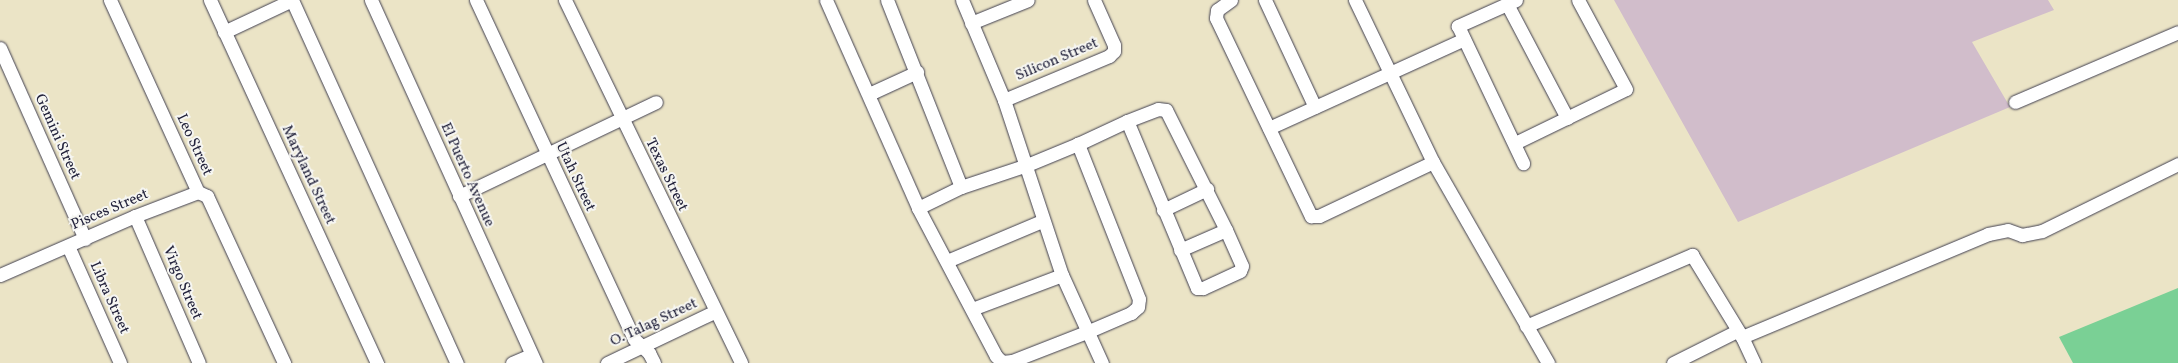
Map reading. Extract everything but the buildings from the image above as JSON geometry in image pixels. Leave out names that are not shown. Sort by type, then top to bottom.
[{"type":"street","name":"Leo Street","points":[[110,0],[198,192],[207,196],[284,363]]},
{"type":"street","name":"Maryland Street","points":[[210,0],[377,363]]},
{"type":"street","points":[[224,32],[292,0],[457,363]]},
{"type":"street","name":"El Puerto Avenue","points":[[371,0],[534,359]]},
{"type":"street","name":"Utah Street","points":[[476,0],[634,339],[648,353],[654,363]]},
{"type":"street","name":"Texas Street","points":[[565,0],[714,312],[741,363]]},
{"type":"street","points":[[826,0],[869,94],[918,208],[996,356],[1002,362],[1012,361],[1089,331],[1131,313],[1138,307],[1139,299],[1078,144]]},
{"type":"street","points":[[887,0],[917,72],[961,187]]},
{"type":"street","points":[[962,0],[1004,100],[1027,165],[1042,221],[1062,275],[1089,331],[1102,363]]},
{"type":"street","points":[[971,23],[1028,0]]},
{"type":"street","name":"Silicon Street","points":[[1004,100],[1109,56],[1114,51],[1114,45],[1094,0]]},
{"type":"street","points":[[1231,0],[1216,10],[1216,18],[1311,216],[1319,216],[1433,162]]},
{"type":"street","points":[[1265,0],[1314,107]]},
{"type":"street","points":[[1355,0],[1433,162],[1548,363]]},
{"type":"street","points":[[1515,143],[1626,89],[1578,0]]},
{"type":"street","points":[[1523,163],[1515,143],[1458,26],[1512,2],[1567,118]]},
{"type":"street","points":[[2016,102],[2178,32]]},
{"type":"street","points":[[1269,128],[1464,39]]},
{"type":"street","name":"Gemini Street","points":[[0,48],[85,238]]},
{"type":"street","points":[[869,94],[917,72]]},
{"type":"street","points":[[459,196],[656,102]]},
{"type":"street","points":[[918,208],[961,187],[1027,165],[1078,144],[1127,121],[1158,109],[1166,110],[1226,230],[1242,266],[1240,271],[1204,288],[1197,288],[1163,210],[1127,121]]},
{"type":"street","points":[[1673,363],[1740,334],[1988,234],[2008,230],[2022,235],[2042,231],[2178,164]]},
{"type":"street","points":[[1163,210],[1207,190]]},
{"type":"street","name":"Pisces Street","points":[[0,275],[135,216],[198,192]]},
{"type":"street","name":"Virgo Street","points":[[135,216],[199,363]]},
{"type":"street","points":[[947,261],[1042,221]]},
{"type":"street","points":[[1180,250],[1226,230]]},
{"type":"street","name":"Libra Street","points":[[68,246],[120,363]]},
{"type":"street","points":[[1526,326],[1692,255],[1740,334],[1754,363]]},
{"type":"street","points":[[972,309],[1062,275]]},
{"type":"street","name":"O. Talag Street","points":[[607,363],[714,312]]},
{"type":"street","points":[[512,363],[534,359]]},
{"type":"shaded area","points":[[1614,0],[2048,0],[2054,10],[1972,42],[2010,107],[1738,222]]},
{"type":"green space","points":[[2178,288],[2178,363],[2073,363],[2059,337]]}]
